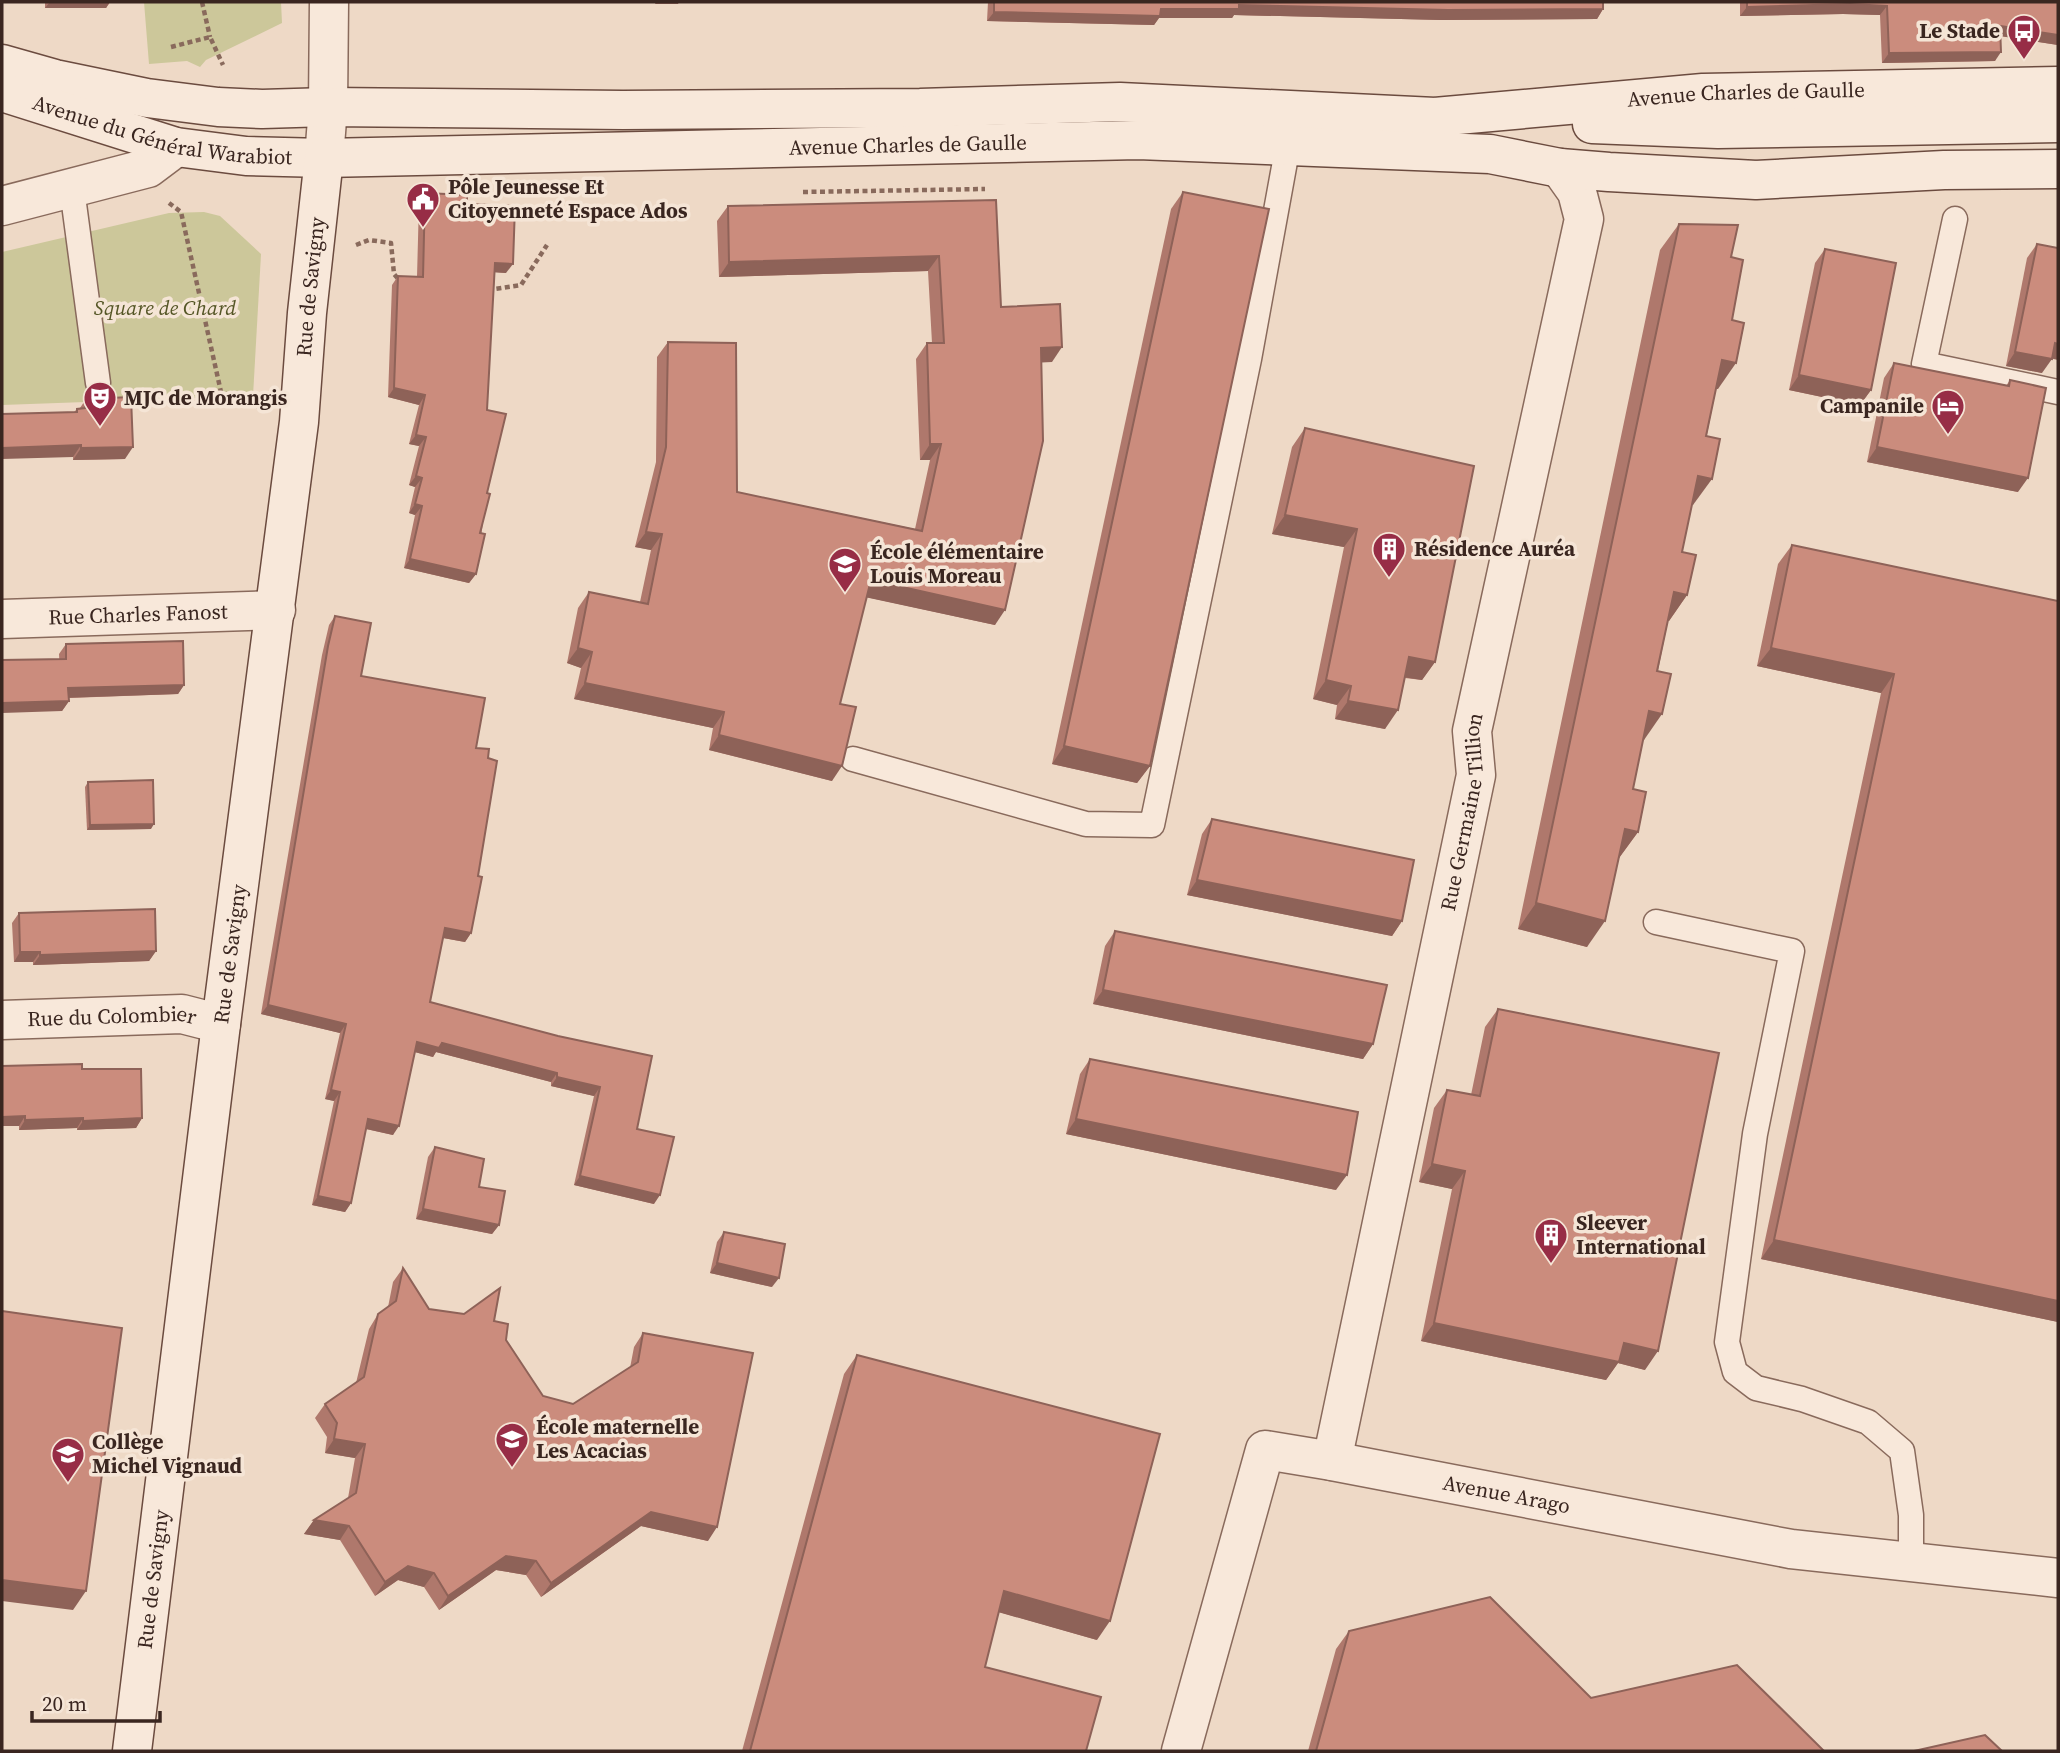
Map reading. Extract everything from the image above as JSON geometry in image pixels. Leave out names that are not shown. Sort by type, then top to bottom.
[{"type":"main road","points":[[328,107],[331,18],[329,2]]},
{"type":"main road","name":"Avenue du Général Warabiot","points":[[2,64],[55,79],[171,101],[218,107],[328,107]]},
{"type":"main road","name":"Avenue Charles de Gaulle","points":[[1435,117],[1703,93],[2058,86]]},
{"type":"main road","name":"Avenue du Général Warabiot","points":[[2,92],[162,158],[324,158]]},
{"type":"main road","name":"Avenue Charles de Gaulle","points":[[328,107],[623,110],[920,108],[1120,102],[1718,129],[2058,123]]},
{"type":"main road","name":"Rue de Savigny","points":[[132,1751],[299,422],[328,107]]},
{"type":"main road","name":"Avenue Charles de Gaulle","points":[[324,158],[1138,140],[1490,154],[2058,143]]},
{"type":"main road","name":"Avenue Charles de Gaulle","points":[[1490,154],[1608,173],[1756,180],[1944,170],[2058,169]]},
{"type":"main road","points":[[2,206],[72,190],[162,158]]},
{"type":"main road","name":"Rue Germaine Tillion","points":[[1332,1461],[1476,775],[1472,731],[1584,219],[1577,192],[1560,167]]},
{"type":"main road","name":"Rue Charles Fanost","points":[[2,619],[276,610]]},
{"type":"main road","name":"Rue du Colombier","points":[[2,1020],[182,1014],[222,1024]]},
{"type":"main road","name":"Avenue Arago","points":[[1181,1751],[1265,1450],[1791,1549],[2058,1578]]},
{"type":"lane","points":[[853,759],[1086,824],[1152,825],[1249,359],[1288,145]]},
{"type":"lane","points":[[72,190],[98,383]]},
{"type":"lane","points":[[1955,219],[1924,363],[2058,392]]},
{"type":"lane","points":[[1656,922],[1792,951],[1755,1134],[1727,1342],[1735,1372],[1756,1388],[1802,1399],[1868,1422],[1902,1451],[1911,1515],[1910,1562]]},
{"type":"path","points":[[202,2],[210,37],[225,69]]},
{"type":"path","points":[[171,47],[210,37]]},
{"type":"path","points":[[162,158],[156,194],[181,212],[222,392],[299,422]]},
{"type":"path","points":[[803,192],[985,189]]},
{"type":"path","points":[[357,245],[369,240],[391,243],[394,274],[401,282]]},
{"type":"path","points":[[480,291],[521,285],[547,245]]},
{"type":"path","points":[[257,420],[260,394]]},
{"type":"green space","points":[[144,2],[281,2],[282,23],[206,60],[200,67],[187,61],[149,64]]},
{"type":"green space","name":"Square de Chard","points":[[204,212],[220,216],[261,254],[253,396],[2,405],[2,252],[169,213]]},
{"type":"building","points":[[994,2],[1603,2],[1603,9],[1448,10],[1239,5],[1239,9],[1161,9],[1160,16],[994,12]]},
{"type":"building","points":[[1747,2],[2058,2],[2058,35],[2000,26],[2001,52],[1889,53],[1887,6],[1850,4],[1747,7]]},
{"type":"building","points":[[1183,192],[1269,209],[1150,766],[1064,746]]},
{"type":"building","points":[[425,193],[467,195],[467,204],[515,206],[513,264],[495,263],[487,410],[506,414],[487,493],[490,494],[480,533],[485,534],[476,574],[410,559],[422,506],[415,504],[422,478],[416,476],[426,437],[416,435],[425,395],[394,388],[398,276],[423,277]]},
{"type":"building","points":[[996,200],[1001,307],[1060,304],[1062,347],[1041,348],[1043,441],[1005,610],[871,580],[840,704],[856,707],[842,766],[719,735],[724,712],[585,683],[592,652],[578,648],[589,592],[648,604],[662,534],[646,532],[666,447],[668,342],[736,343],[737,492],[922,531],[941,444],[930,444],[927,343],[944,343],[939,256],[729,262],[728,206]]},
{"type":"building","points":[[1679,224],[1738,225],[1731,257],[1743,260],[1732,320],[1744,323],[1736,363],[1722,360],[1706,436],[1720,439],[1712,479],[1698,476],[1682,552],[1696,555],[1687,595],[1674,592],[1657,671],[1671,674],[1662,714],[1649,711],[1633,789],[1646,792],[1638,832],[1625,829],[1605,921],[1536,903]]},
{"type":"building","points":[[2037,244],[2058,248],[2058,344],[2055,343],[2052,359],[2015,352]]},
{"type":"building","points":[[1825,249],[1896,263],[1871,390],[1799,375]]},
{"type":"building","points":[[1894,363],[2009,386],[2010,380],[2046,388],[2028,478],[1877,447]]},
{"type":"building","points":[[131,397],[133,447],[81,448],[81,445],[2,448],[2,414],[77,412],[77,409],[85,408],[86,399]]},
{"type":"building","name":"Résidence Auréa","points":[[1305,428],[1474,466],[1435,662],[1409,657],[1398,710],[1348,701],[1351,686],[1326,680],[1357,529],[1285,515]]},
{"type":"building","points":[[1792,545],[2058,601],[2058,1301],[1774,1240],[1894,674],[1771,648]]},
{"type":"building","points":[[335,616],[371,623],[361,676],[485,698],[476,748],[489,749],[488,758],[497,761],[478,876],[482,877],[471,933],[445,928],[430,1002],[558,1036],[652,1056],[637,1129],[674,1137],[660,1195],[580,1176],[600,1087],[442,1043],[439,1048],[417,1042],[399,1126],[368,1119],[351,1203],[318,1196],[340,1092],[331,1090],[346,1024],[268,1005]]},
{"type":"building","points":[[183,641],[184,685],[68,688],[69,701],[2,703],[2,660],[66,659],[66,644]]},
{"type":"building","points":[[153,780],[154,824],[90,825],[88,782]]},
{"type":"building","points":[[1212,819],[1414,860],[1402,921],[1197,880]]},
{"type":"building","points":[[155,909],[156,951],[40,955],[40,952],[20,952],[19,913]]},
{"type":"building","points":[[1115,931],[1387,985],[1373,1044],[1103,990]]},
{"type":"building","name":"Sleever International","points":[[1498,1009],[1719,1053],[1658,1351],[1624,1343],[1619,1362],[1434,1323],[1465,1171],[1432,1164],[1447,1090],[1480,1096]]},
{"type":"building","points":[[1090,1059],[1358,1112],[1347,1175],[1076,1119]]},
{"type":"building","points":[[82,1064],[82,1069],[141,1069],[142,1118],[83,1121],[83,1118],[25,1120],[25,1116],[2,1117],[2,1066]]},
{"type":"building","points":[[435,1147],[484,1159],[479,1187],[505,1191],[499,1225],[423,1209]]},
{"type":"building","points":[[724,1232],[785,1244],[779,1278],[717,1263]]},
{"type":"building","points":[[403,1268],[429,1309],[464,1314],[500,1288],[494,1321],[508,1324],[506,1340],[543,1396],[573,1404],[638,1362],[643,1333],[753,1353],[717,1527],[651,1512],[551,1583],[536,1561],[506,1556],[448,1596],[434,1573],[408,1566],[385,1582],[349,1526],[314,1520],[356,1493],[365,1444],[334,1439],[337,1423],[325,1404],[364,1377],[378,1314],[396,1301]]},
{"type":"building","points":[[2,1311],[122,1328],[86,1591],[2,1580]]},
{"type":"building","points":[[857,1355],[1160,1434],[1110,1621],[1004,1591],[985,1667],[1101,1697],[1086,1751],[750,1751]]},
{"type":"building","points":[[1490,1597],[1591,1698],[1737,1665],[1824,1751],[1316,1751],[1349,1631]]},
{"type":"building","points":[[1985,1735],[2002,1751],[1914,1751]]},
{"type":"place","name":"Le Stade","points":[[2024,61]]},
{"type":"place","name":"Pôle Jeunesse Et Citoyenneté Espace Ados","points":[[423,229]]},
{"type":"place","name":"MJC de Morangis","points":[[100,428]]},
{"type":"place","name":"Campanile","points":[[1948,436]]},
{"type":"place","name":"Résidence Auréa","points":[[1389,579]]},
{"type":"place","name":"École élémentaire Louis Moreau","points":[[845,594]]},
{"type":"place","name":"Sleever International","points":[[1551,1265]]},
{"type":"place","name":"École maternelle Les Acacias","points":[[512,1469]]},
{"type":"place","name":"Collège Michel Vignaud","points":[[68,1484]]}]
